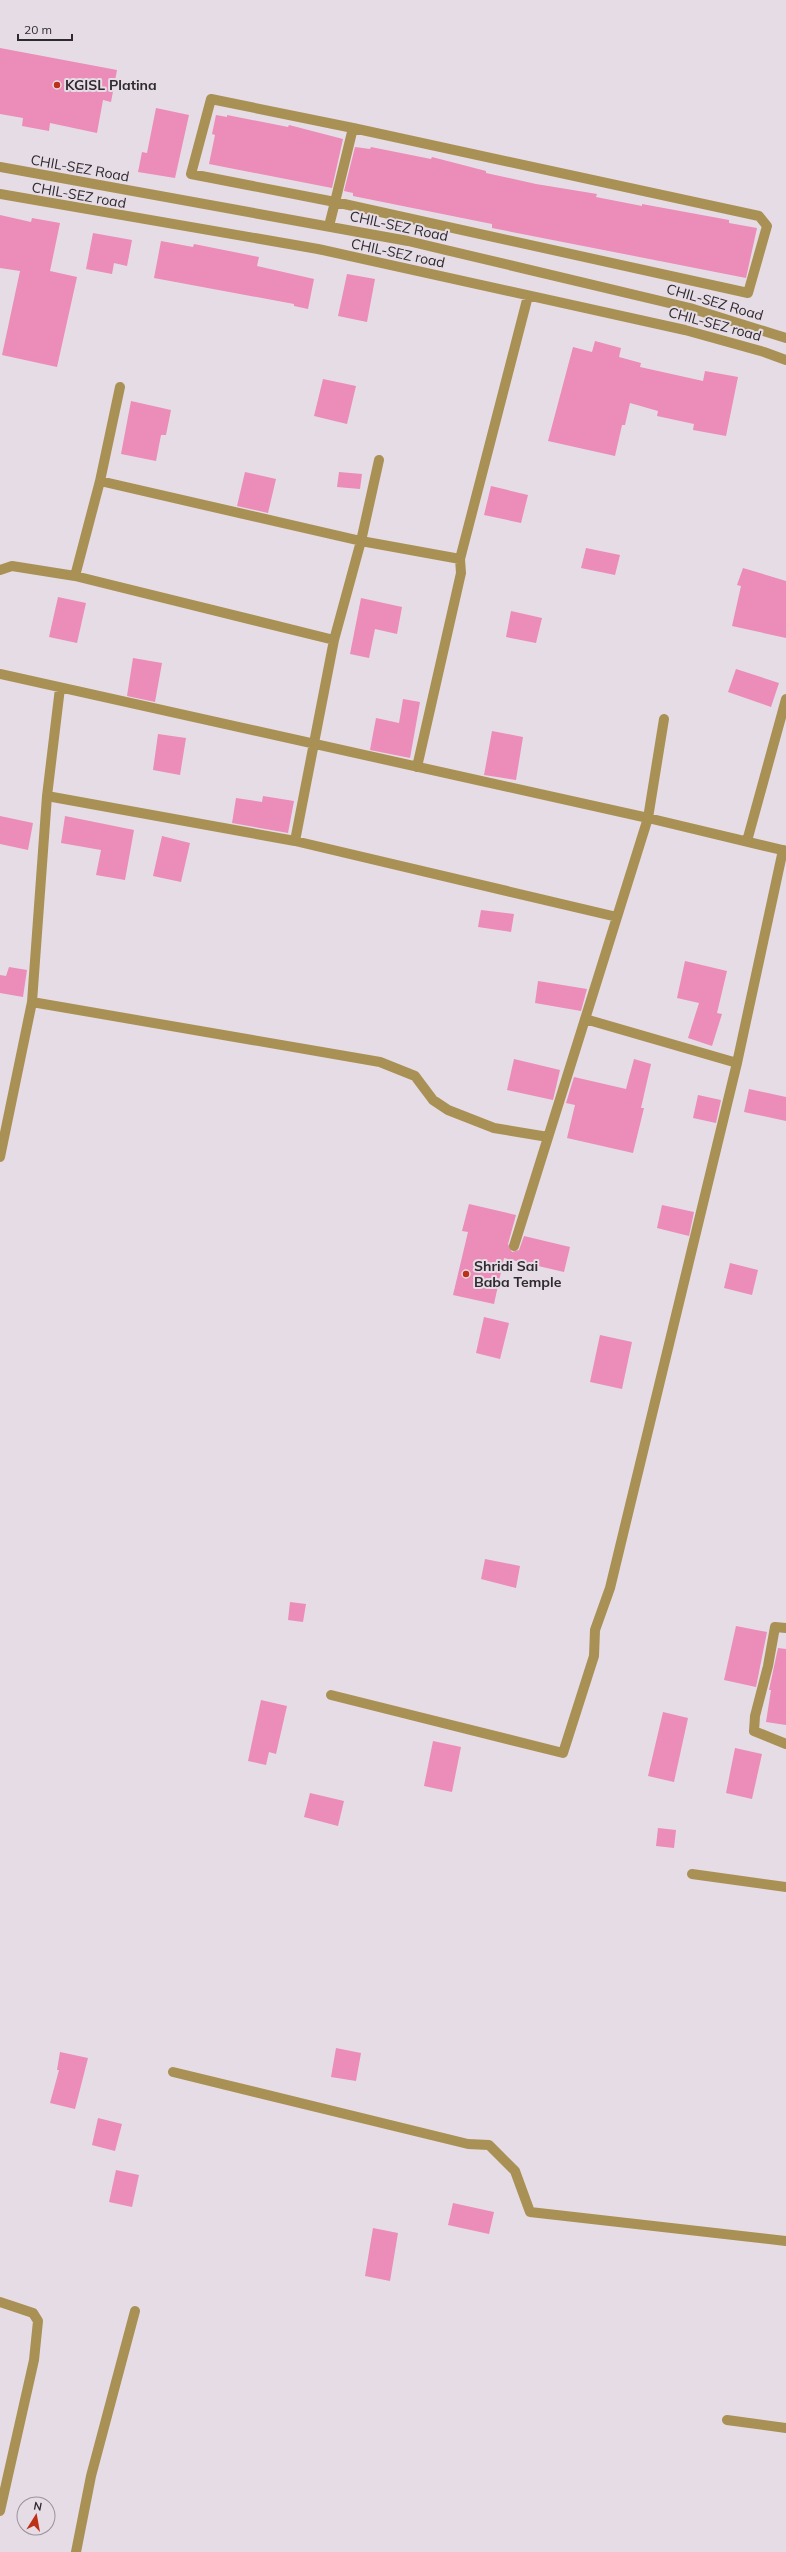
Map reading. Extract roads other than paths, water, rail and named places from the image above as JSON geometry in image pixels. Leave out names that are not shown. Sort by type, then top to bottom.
[{"type":"street","points":[[211,99],[353,128],[759,216],[767,226],[748,293],[335,202],[190,174],[211,99]]},
{"type":"street","points":[[329,226],[353,128]]},
{"type":"street","name":"CHIL-SEZ Road","points":[[0,167],[408,241],[690,308],[786,338]]},
{"type":"street","name":"CHIL-SEZ road","points":[[0,194],[318,249],[685,330],[764,352],[786,360]]},
{"type":"street","points":[[417,766],[461,573],[460,558],[528,296]]},
{"type":"street","points":[[75,576],[100,481],[120,387]]},
{"type":"street","points":[[295,841],[334,640],[361,541],[379,460]]},
{"type":"street","points":[[100,481],[361,541],[460,558]]},
{"type":"street","points":[[0,570],[12,566],[75,576],[334,640]]},
{"type":"street","points":[[0,674],[417,766],[784,850],[737,1063],[610,1588],[595,1630],[594,1656],[563,1753],[331,1695]]},
{"type":"street","points":[[0,1157],[32,1002],[47,796],[60,688]]},
{"type":"street","points":[[747,842],[786,699]]},
{"type":"street","points":[[514,1246],[648,818],[664,719]]},
{"type":"street","points":[[47,796],[295,841],[617,916]]},
{"type":"street","points":[[32,1002],[380,1062],[415,1076],[433,1100],[448,1110],[494,1128],[548,1137]]},
{"type":"street","points":[[585,1019],[737,1063]]},
{"type":"street","points":[[786,1628],[775,1627],[768,1666],[754,1716],[754,1731],[786,1744]]},
{"type":"street","points":[[692,1874],[786,1887]]},
{"type":"street","points":[[173,2072],[468,2144],[489,2145],[515,2171],[530,2212],[786,2241]]},
{"type":"street","points":[[0,2302],[33,2313],[38,2321],[34,2360],[0,2510]]},
{"type":"street","points":[[76,2552],[91,2476],[135,2311]]},
{"type":"street","points":[[726,2420],[786,2428]]},
{"type":"place","name":"KGISL Platina","points":[[57,85]]},
{"type":"place","name":"Shridi Sai Baba Temple","points":[[466,1274]]}]
